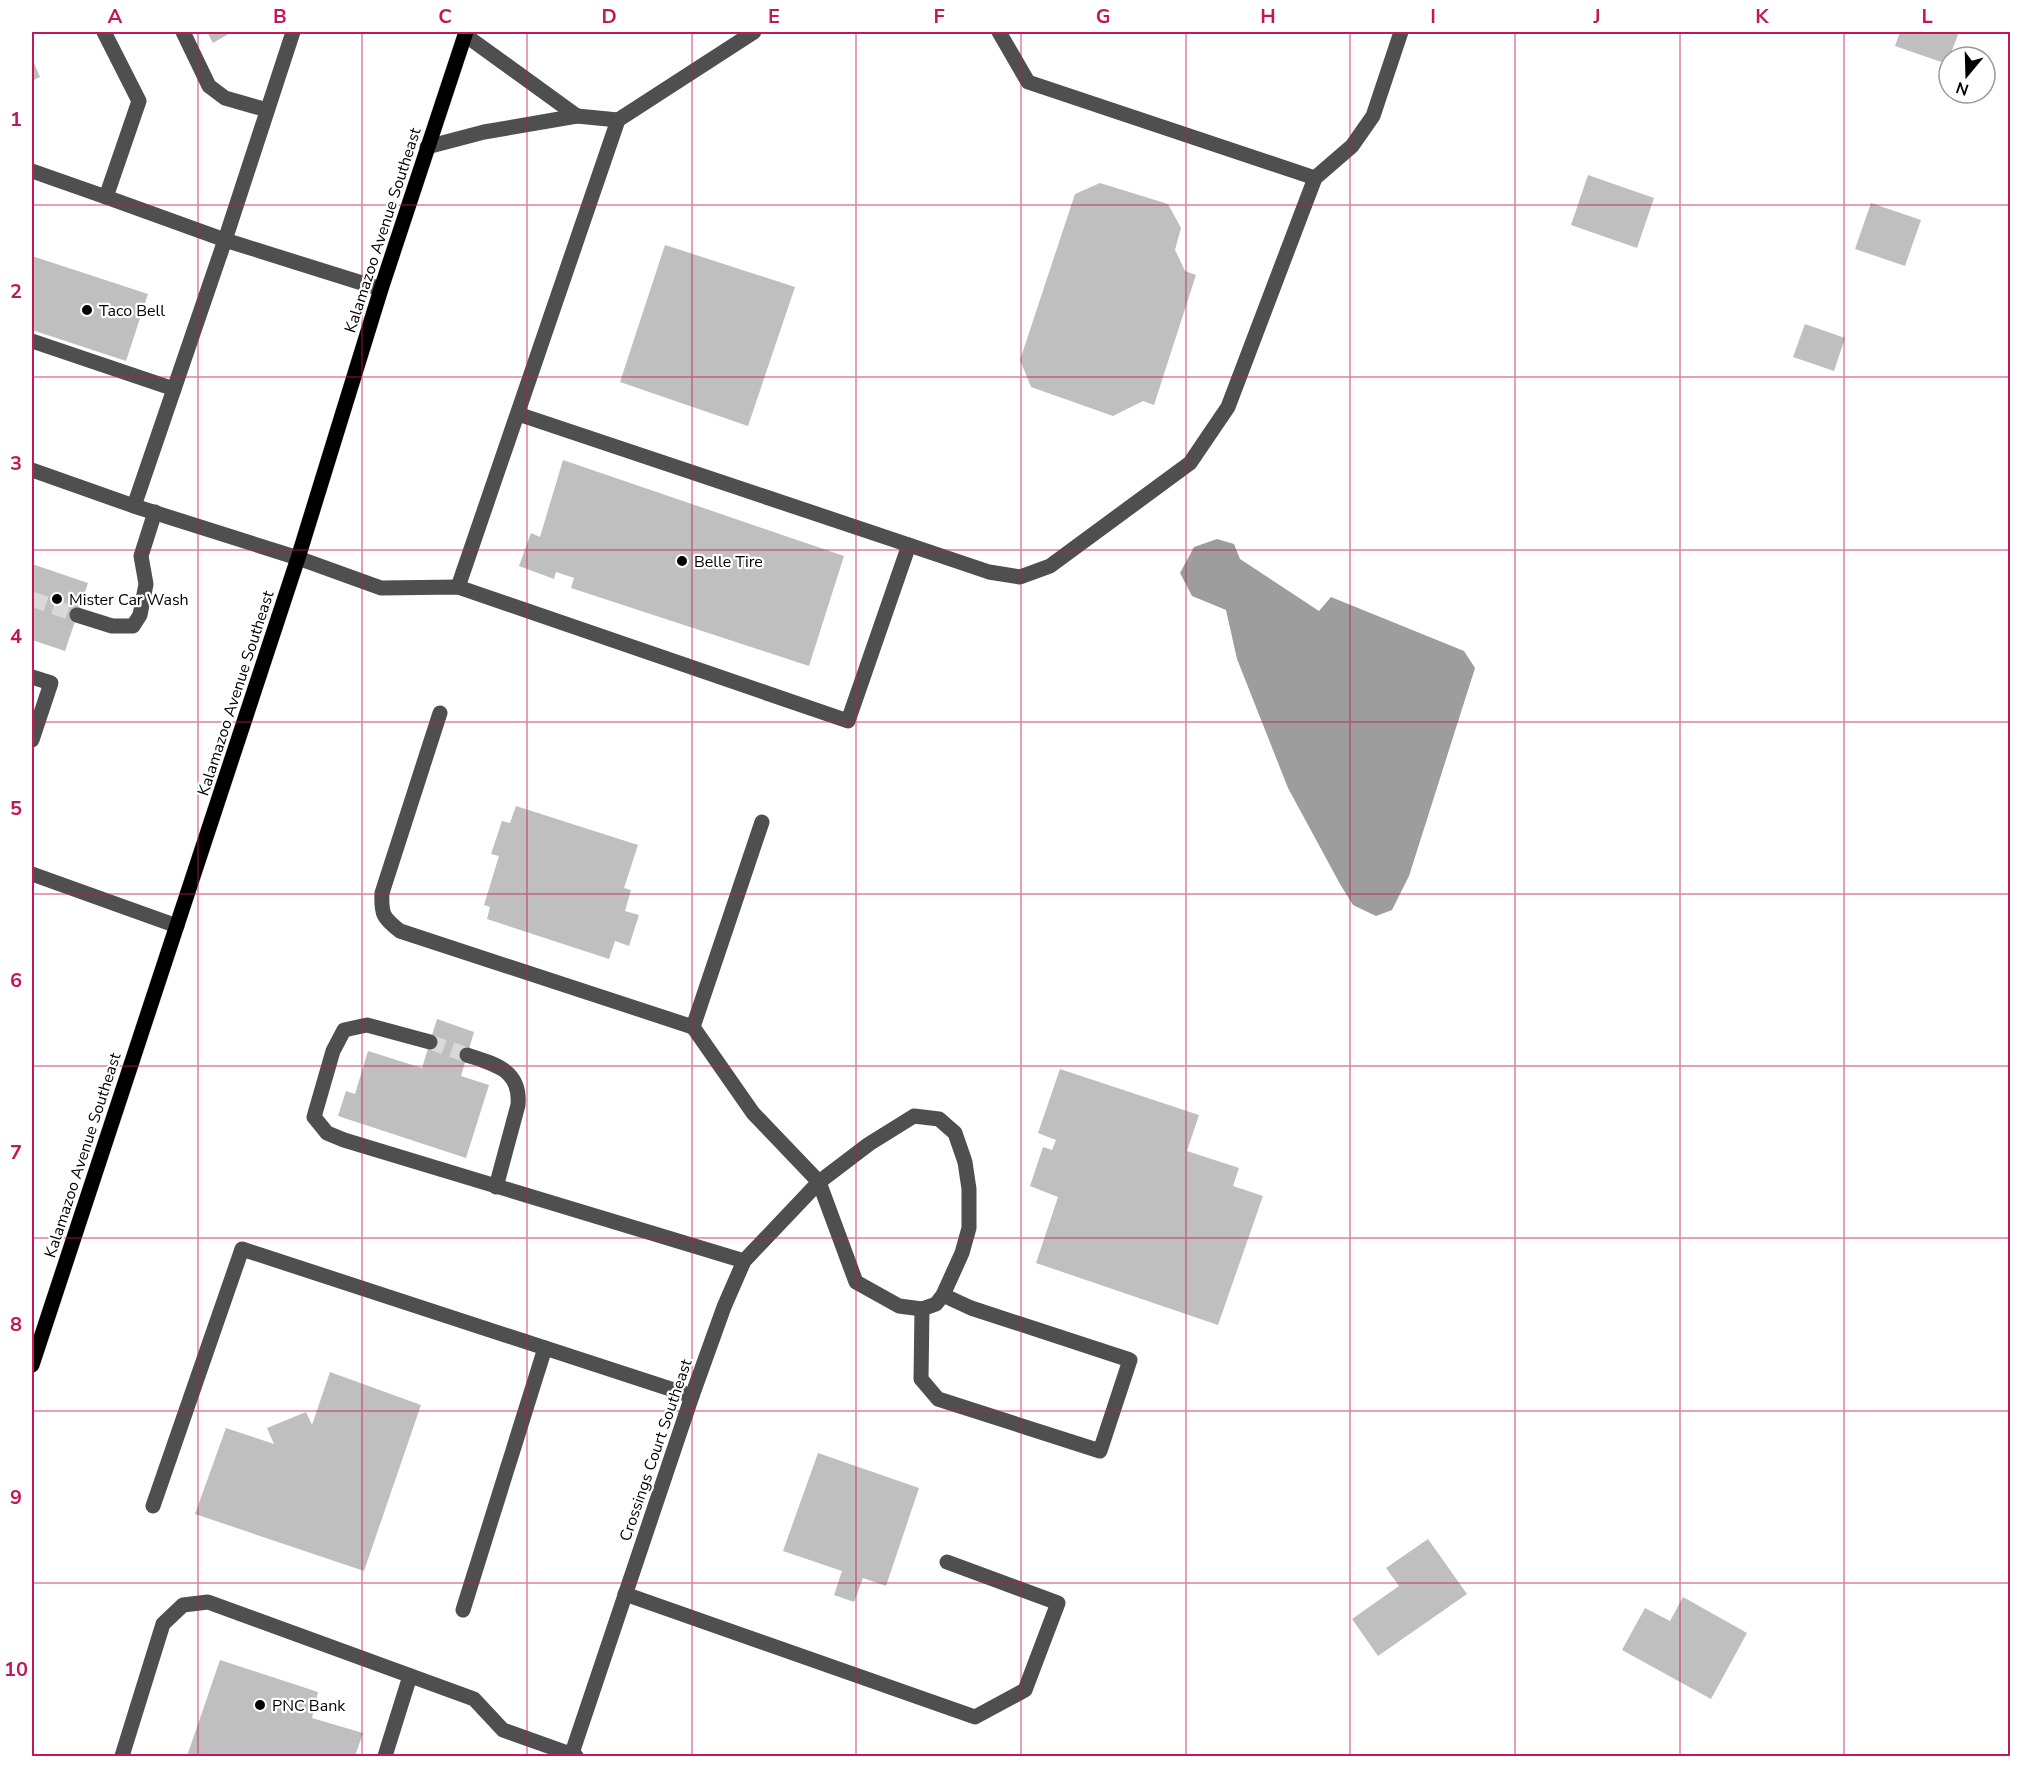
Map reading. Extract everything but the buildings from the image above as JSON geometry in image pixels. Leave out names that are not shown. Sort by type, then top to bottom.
[{"type":"main road","name":"Kalamazoo Avenue Southeast","points":[[32,1365],[34,1346],[177,926],[298,558],[381,289],[465,33]]},
{"type":"street","points":[[104,32],[139,101],[106,197]]},
{"type":"street","points":[[183,32],[209,86],[225,98],[267,110]]},
{"type":"street","points":[[134,506],[293,32]]},
{"type":"street","points":[[458,587],[618,120],[754,32]]},
{"type":"street","points":[[999,32],[1028,82],[1315,178]]},
{"type":"street","points":[[518,414],[988,572],[1020,577],[1050,566],[1190,463],[1228,407],[1315,178],[1352,147],[1373,116],[1401,32]]},
{"type":"street","points":[[465,33],[577,116]]},
{"type":"street","points":[[427,147],[484,132],[577,116],[618,120]]},
{"type":"street","points":[[32,171],[225,240],[381,289]]},
{"type":"street","points":[[32,341],[174,389]]},
{"type":"street","points":[[32,471],[298,558],[381,588],[458,587],[848,721],[909,545]]},
{"type":"street","points":[[78,615],[112,626],[134,626],[140,615],[146,584],[141,556],[155,512]]},
{"type":"street","points":[[32,677],[51,683],[32,740]]},
{"type":"street","points":[[440,713],[382,893],[381,908],[386,920],[400,931],[693,1027],[753,1113],[819,1182],[855,1282],[899,1306],[922,1309],[936,1304],[943,1295],[962,1253],[969,1228],[968,1180],[965,1162],[955,1133],[939,1119],[914,1116],[869,1144],[819,1182]]},
{"type":"street","points":[[693,1027],[762,822]]},
{"type":"street","points":[[32,874],[177,926]]},
{"type":"street","points":[[430,1042],[367,1025],[344,1030],[333,1051],[314,1117],[327,1133],[344,1140],[744,1261]]},
{"type":"street","points":[[467,1055],[502,1067],[519,1091],[518,1105],[496,1187]]},
{"type":"street","name":"Crossings Court Southeast","points":[[573,1756],[625,1594],[724,1307],[744,1261],[819,1182]]},
{"type":"street","points":[[153,1506],[242,1249],[692,1396]]},
{"type":"street","points":[[922,1309],[921,1379],[938,1399],[1100,1451],[1130,1360],[971,1308],[943,1295]]},
{"type":"street","points":[[463,1610],[544,1348]]},
{"type":"street","points":[[625,1594],[975,1717],[1025,1690],[1058,1603],[947,1562]]},
{"type":"street","points":[[122,1756],[163,1624],[183,1605],[208,1602],[474,1699],[503,1730],[573,1756]]},
{"type":"street","points":[[385,1756],[410,1676]]},
{"type":"shaded area","points":[[1217,539],[1234,544],[1240,559],[1319,611],[1331,597],[1464,651],[1475,668],[1409,876],[1392,910],[1376,916],[1353,905],[1288,788],[1237,659],[1226,610],[1192,596],[1180,573],[1194,547]]},
{"type":"tunnel","points":[[32,599],[77,615]]},
{"type":"tunnel","points":[[430,1042],[467,1055]]},
{"type":"place","name":"Taco Bell","points":[[87,310]]},
{"type":"place","name":"Belle Tire","points":[[682,561]]},
{"type":"place","name":"Mister Car Wash","points":[[57,599]]},
{"type":"place","name":"PNC Bank","points":[[260,1705]]}]
